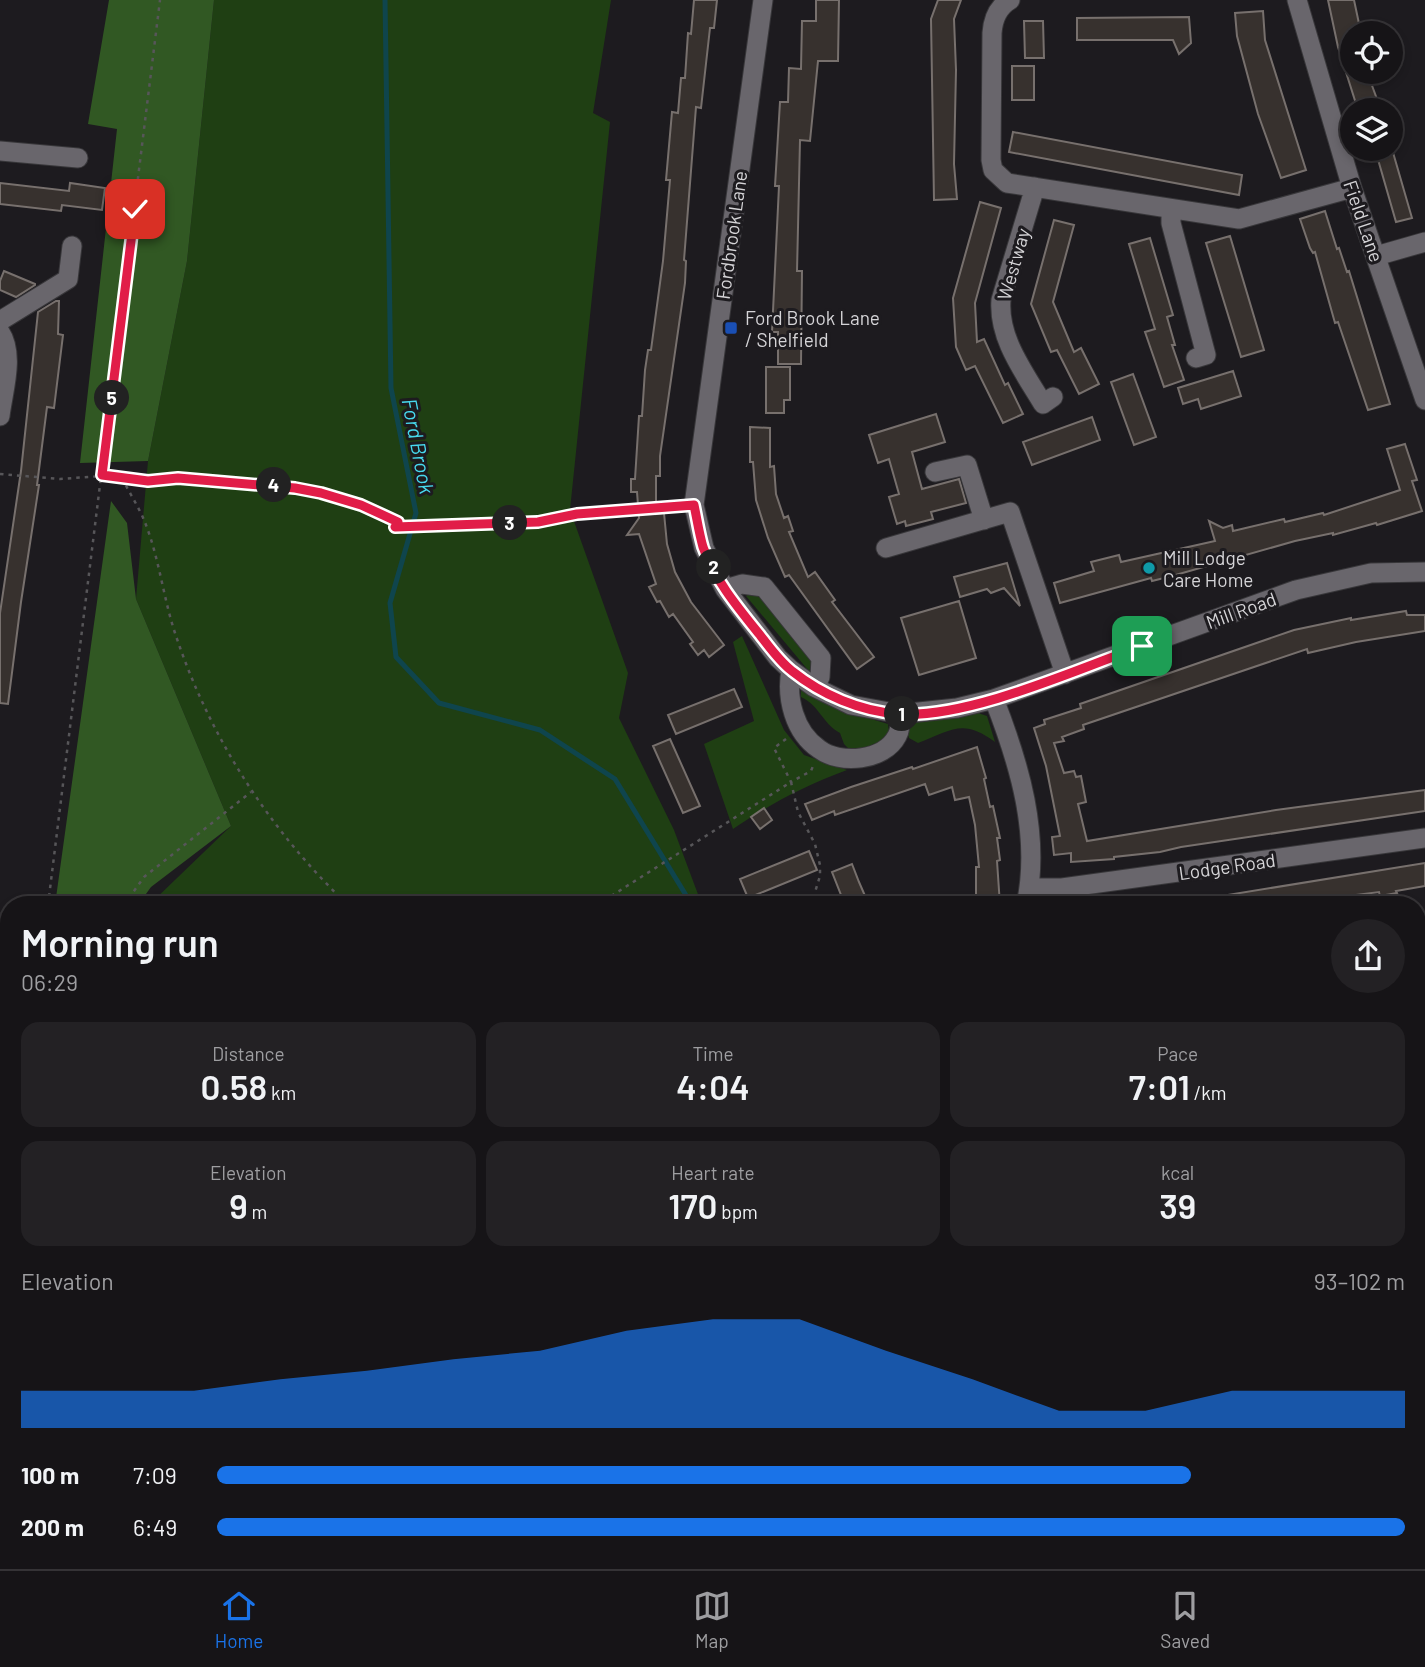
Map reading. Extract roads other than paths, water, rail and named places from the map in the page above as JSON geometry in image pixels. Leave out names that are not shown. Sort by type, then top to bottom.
[{"type":"street","name":"Fordbrook Lane","points":[[764,0],[694,505],[704,548],[725,589],[790,670],[814,687],[850,705],[871,710]]},
{"type":"street","points":[[1010,0],[993,21],[991,160],[993,170],[1007,183],[1239,219],[1352,188]]},
{"type":"street","name":"Field Lane","points":[[1297,0],[1352,188],[1425,400]]},
{"type":"street","points":[[0,151],[22,161],[78,158]]},
{"type":"street","name":"Westway","points":[[1035,187],[1001,300],[1000,314],[1002,328],[1010,347],[1043,404],[1053,397]]},
{"type":"street","points":[[1171,209],[1171,223],[1206,355],[1196,358]]},
{"type":"street","points":[[1376,256],[1425,242]]},
{"type":"street","points":[[0,321],[68,279],[72,246]]},
{"type":"street","points":[[0,332],[5,340],[7,360],[0,416]]},
{"type":"street","points":[[935,472],[967,465],[984,520]]},
{"type":"street","points":[[886,548],[1010,512],[1065,674]]},
{"type":"street","name":"Mill Road","points":[[871,710],[900,714],[957,708],[994,699],[1296,590],[1371,573],[1425,572]]},
{"type":"street","points":[[725,589],[742,584],[764,587],[821,658],[820,677],[814,687]]},
{"type":"street","points":[[790,670],[789,699],[800,729],[819,750],[856,759],[876,754],[889,748],[897,737],[900,714]]},
{"type":"street","points":[[994,699],[1022,784],[1031,853],[1027,896]]},
{"type":"street","name":"Lodge Road","points":[[1027,896],[1062,888],[1425,838]]},
{"type":"waterway","name":"Ford Brook","points":[[385,0],[391,388],[416,513],[390,603],[396,657],[439,703],[540,730],[615,779],[686,896]]},
{"type":"place","name":"Ford Brook Lane / Shelfield","points":[[731,328]]},
{"type":"place","name":"Mill Lodge Care Home","points":[[1149,568]]}]
